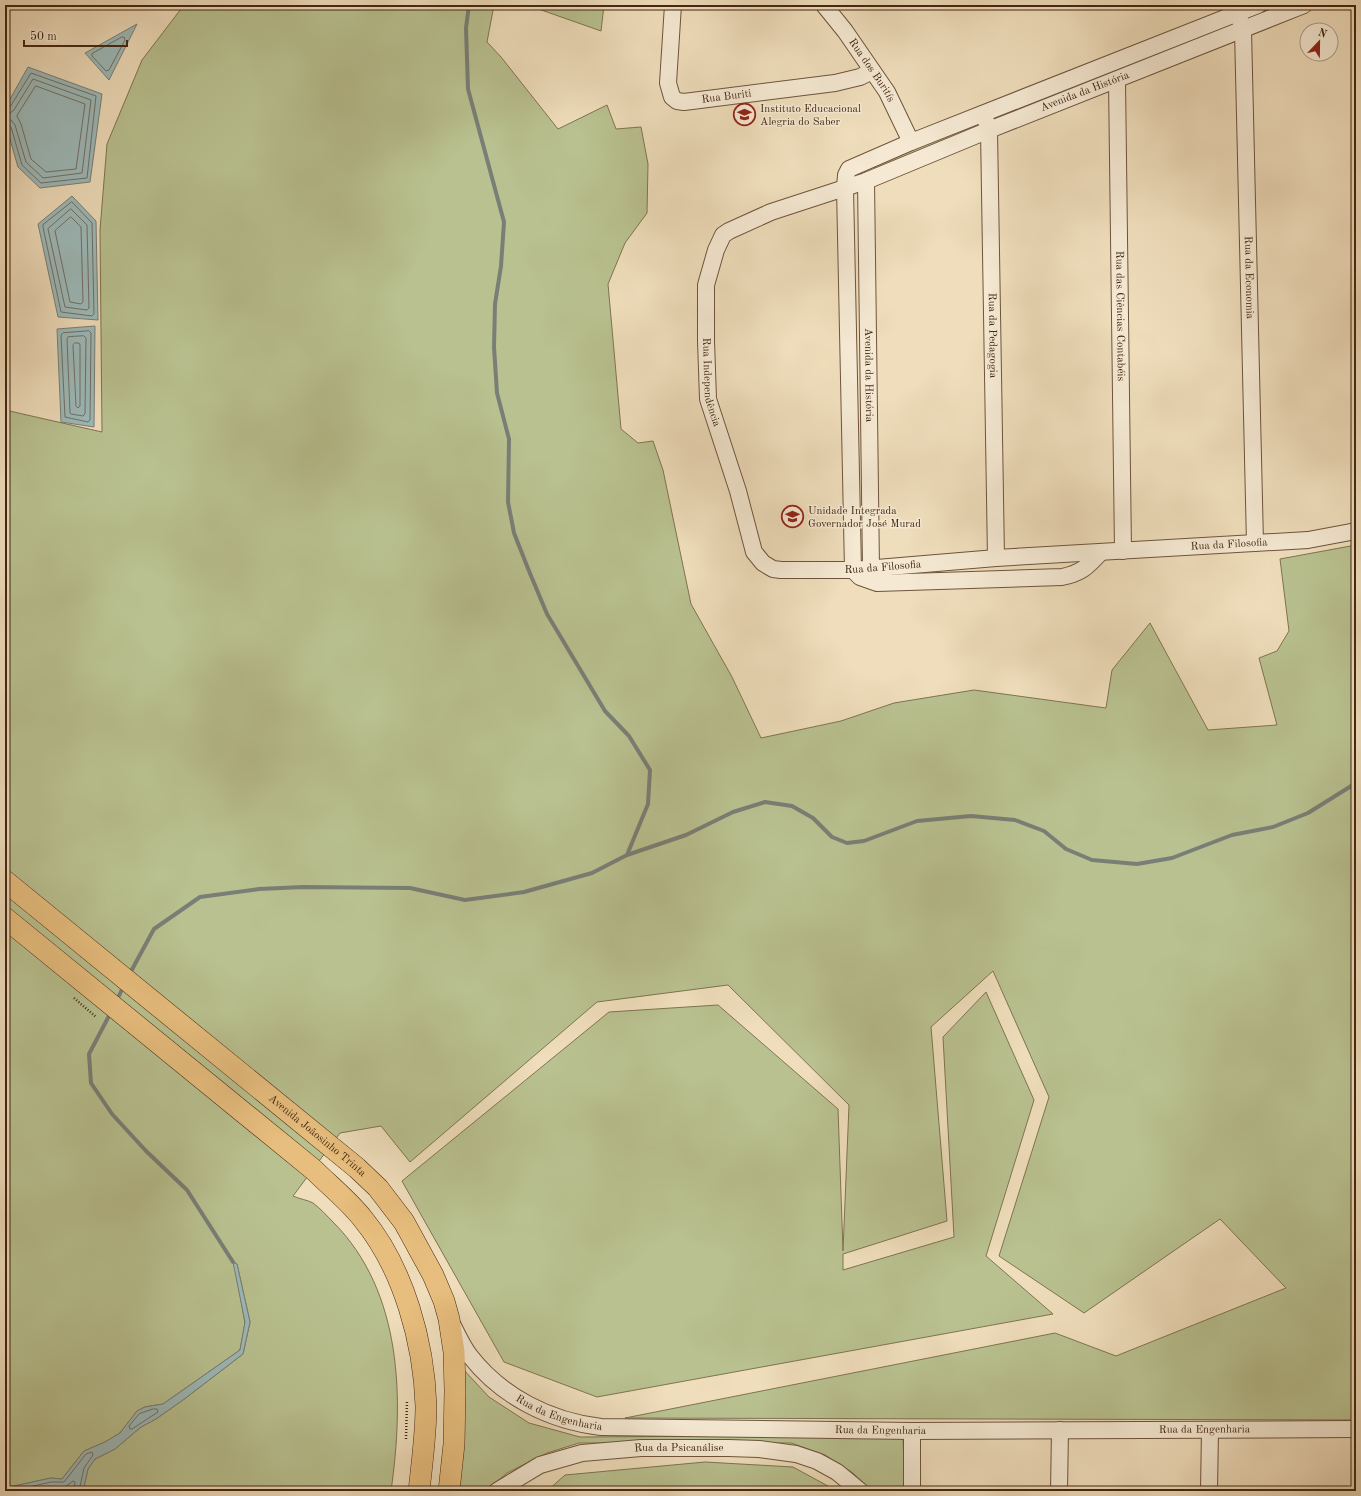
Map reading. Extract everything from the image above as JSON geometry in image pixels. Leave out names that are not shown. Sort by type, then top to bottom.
[{"type":"main road","name":"Avenida Joãosinho Trinta","points":[[5,881],[332,1146],[378,1188],[404,1222],[433,1275],[449,1319],[454,1352],[455,1406],[454,1444],[449,1491]]},
{"type":"main road","points":[[5,918],[314,1170],[340,1194],[363,1219],[380,1243],[396,1274],[412,1319],[419,1347],[424,1376],[426,1407],[423,1461],[419,1491]]},
{"type":"street","name":"Rua Buriti","points":[[673,5],[668,83],[672,97],[677,102],[835,83],[860,77],[872,71]]},
{"type":"street","name":"Rua dos Buritís","points":[[824,5],[845,31],[887,92],[911,142]]},
{"type":"street","name":"Avenida da História","points":[[853,570],[845,188],[846,175],[849,170],[911,142],[1258,5]]},
{"type":"street","name":"Avenida da História","points":[[845,188],[866,181],[989,130],[1304,5]]},
{"type":"street","name":"Rua da Economia","points":[[1238,13],[1244,30],[1255,544]]},
{"type":"street","name":"Rua das Ciências Contabéis","points":[[1117,80],[1124,551]]},
{"type":"street","name":"Rua da Pedagogia","points":[[983,114],[989,130],[996,558]]},
{"type":"street","name":"Avenida da História","points":[[866,181],[871,568]]},
{"type":"street","name":"Rua Independência","points":[[845,188],[770,212],[729,231],[724,235],[716,250],[706,285],[706,341],[708,399],[738,491],[754,552],[762,563],[773,569],[853,570]]},
{"type":"street","name":"Rua da Filosofia","points":[[853,570],[996,558],[1308,540],[1356,531]]},
{"type":"street","name":"Rua da Filosofia","points":[[853,570],[860,577],[877,583],[1062,577],[1081,572],[1101,552]]},
{"type":"street","name":"Rua da Engenharia","points":[[449,1319],[469,1355],[507,1392],[531,1406],[555,1417],[580,1424],[601,1427],[912,1431],[1356,1429]]},
{"type":"street","points":[[1060,1430],[1060,1491]]},
{"type":"street","points":[[1209,1491],[1210,1430]]},
{"type":"street","points":[[912,1431],[912,1491]]},
{"type":"street","name":"Rua da Psicanálise","points":[[497,1491],[540,1465],[562,1458],[608,1449],[641,1448],[759,1449],[796,1454],[837,1472],[860,1491]]},
{"type":"path","points":[[406,1442],[407,1399]]},
{"type":"green space","points":[[184,5],[494,5],[487,42],[501,57],[558,129],[607,105],[616,129],[641,127],[648,164],[647,213],[625,243],[608,284],[621,429],[638,443],[653,441],[663,470],[691,604],[732,677],[761,738],[841,721],[894,703],[974,690],[1106,708],[1112,670],[1150,623],[1208,730],[1277,725],[1259,658],[1277,651],[1289,631],[1280,559],[1356,545],[1356,1420],[625,1418],[1055,1333],[1116,1356],[1286,1288],[1220,1219],[1084,1313],[999,1256],[1049,1097],[993,971],[931,1027],[947,1221],[843,1254],[843,1270],[954,1237],[943,1037],[986,992],[1034,1100],[986,1256],[1053,1314],[597,1397],[504,1362],[402,1181],[609,1012],[718,1005],[838,1109],[843,1251],[849,1105],[728,985],[597,1002],[410,1162],[381,1126],[340,1133],[293,1196],[311,1202],[318,1207],[333,1222],[356,1250],[373,1281],[386,1314],[393,1349],[397,1384],[395,1456],[391,1491],[83,1491],[88,1469],[95,1459],[115,1449],[141,1427],[156,1419],[183,1400],[243,1354],[250,1322],[237,1264],[234,1262],[245,1323],[240,1350],[163,1404],[145,1407],[137,1411],[120,1433],[105,1442],[84,1451],[62,1479],[51,1478],[5,1488],[5,410],[102,432],[100,230],[107,144],[142,60]]},
{"type":"green space","points":[[527,5],[604,5],[601,31],[530,6]]},
{"type":"green space","points":[[1270,5],[1287,5],[1258,17],[1254,15],[1254,11]]},
{"type":"green space","points":[[1223,25],[1224,29],[875,170],[874,165]]},
{"type":"green space","points":[[462,1368],[489,1397],[529,1423],[580,1437],[738,1436],[903,1438],[905,1491],[872,1491],[853,1473],[825,1455],[791,1443],[579,1443],[547,1453],[507,1473],[486,1491],[456,1491]]},
{"type":"green space","points":[[705,1462],[793,1467],[837,1491],[547,1491],[565,1475]]},
{"type":"water","points":[[137,24],[109,80],[85,53]]},
{"type":"water","points":[[28,67],[102,94],[90,182],[40,188],[18,167],[5,122],[5,108]]},
{"type":"water","points":[[72,196],[96,221],[98,320],[58,317],[38,224]]},
{"type":"water","points":[[95,326],[94,427],[61,422],[57,329]]},
{"type":"water","points":[[233,1262],[237,1264],[250,1322],[243,1354],[183,1400],[156,1419],[141,1427],[115,1449],[95,1459],[88,1469],[83,1491],[5,1491],[5,1488],[51,1478],[62,1479],[84,1451],[105,1442],[120,1433],[137,1411],[145,1407],[163,1404],[240,1350],[245,1322]]},
{"type":"waterway","points":[[129,975],[154,929],[200,897],[259,889],[303,887],[410,888],[465,900],[524,892],[592,873],[627,855],[648,804],[650,770],[629,736],[605,711],[547,614],[514,533],[508,502],[509,439],[497,393],[494,347],[495,304],[501,266],[504,222],[468,89],[466,28],[469,5]]},
{"type":"waterway","points":[[627,855],[686,835],[733,812],[765,802],[792,806],[813,818],[832,837],[847,843],[864,841],[917,821],[971,816],[1015,820],[1044,831],[1066,849],[1092,860],[1137,864],[1172,858],[1232,835],[1273,827],[1308,813],[1356,783]]},
{"type":"waterway","points":[[117,1000],[124,985]]},
{"type":"waterway","points":[[111,1012],[89,1054],[91,1083],[112,1114],[146,1151],[187,1190],[233,1262]]},
{"type":"place","name":"Instituto Educacional Alegria do Saber","points":[[744,115]]},
{"type":"place","name":"Unidade Integrada Governador José Murad","points":[[792,517]]}]
